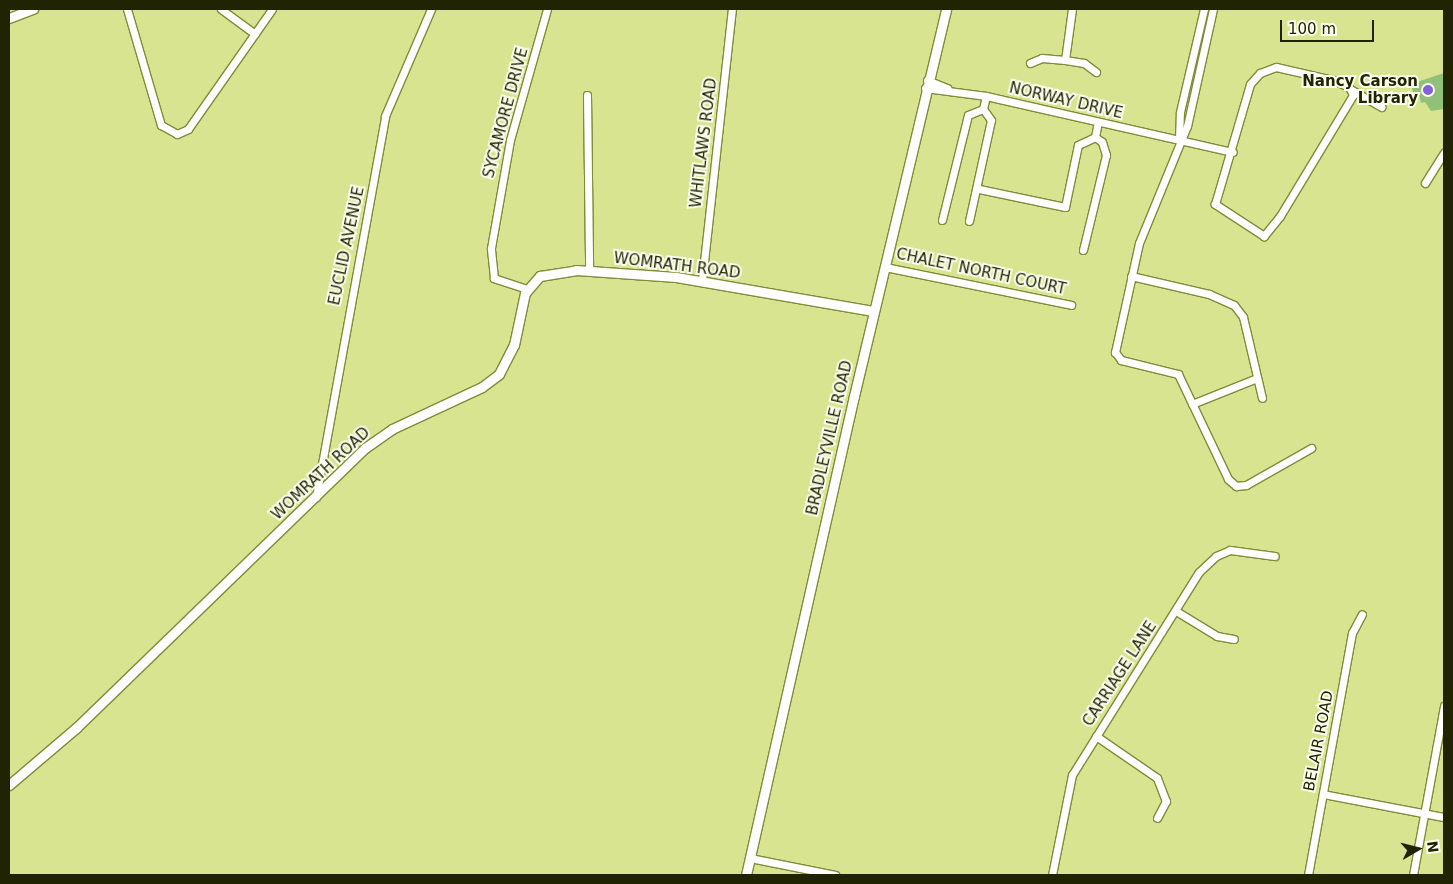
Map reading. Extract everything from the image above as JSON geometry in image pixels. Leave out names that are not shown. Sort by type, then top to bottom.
[{"type":"street","points":[[9,18],[34,9]]},
{"type":"street","points":[[127,9],[161,125],[172,134],[188,129],[272,9]]},
{"type":"street","points":[[220,9],[256,34]]},
{"type":"street","name":"EUCLID AVENUE","points":[[316,497],[385,116],[431,9]]},
{"type":"street","name":"SYCAMORE DRIVE","points":[[527,289],[494,278],[492,248],[510,140],[547,9]]},
{"type":"street","name":"WHITLAWS ROAD","points":[[702,280],[732,9]]},
{"type":"street","name":"BRADLEYVILLE ROAD","points":[[746,875],[873,311],[926,84],[946,9]]},
{"type":"street","points":[[1065,60],[1072,9]]},
{"type":"street","points":[[1179,139],[1180,112],[1204,9]]},
{"type":"street","points":[[1213,9],[1187,126],[1179,139],[1165,185],[1141,236],[1131,276],[1116,355],[1175,372],[1228,479],[1236,486],[1246,485],[1311,448]]},
{"type":"street","points":[[1030,63],[1042,58],[1065,60],[1084,63],[1096,72]]},
{"type":"street","points":[[1352,90],[1351,102],[1268,235],[1258,234],[1215,204],[1233,152],[1247,91],[1254,78],[1268,68],[1285,68],[1324,78],[1352,90],[1380,107]]},
{"type":"street","name":"NORWAY DRIVE","points":[[926,84],[943,84],[947,88],[1233,152]]},
{"type":"street","points":[[587,95],[589,271]]},
{"type":"street","points":[[969,221],[979,189],[991,120],[983,109],[986,96]]},
{"type":"street","points":[[942,220],[968,115],[983,109]]},
{"type":"street","points":[[1095,137],[1098,122]]},
{"type":"street","points":[[979,189],[1065,207],[1078,145],[1095,137]]},
{"type":"street","points":[[1083,250],[1106,155],[1102,142],[1095,137]]},
{"type":"street","points":[[1425,183],[1444,152]]},
{"type":"street","name":"CHALET NORTH COURT","points":[[885,266],[1071,305]]},
{"type":"street","name":"WOMRATH ROAD","points":[[9,784],[83,722],[378,438],[499,374],[514,345],[527,289],[548,272],[589,271],[702,280],[873,311]]},
{"type":"street","points":[[1131,276],[1210,294],[1234,304],[1243,317],[1262,398]]},
{"type":"street","points":[[1192,404],[1257,378]]},
{"type":"street","name":"CARRIAGE LANE","points":[[1052,875],[1069,782],[1199,572],[1216,556],[1236,550],[1276,556]]},
{"type":"street","points":[[1176,611],[1217,636],[1234,639]]},
{"type":"street","name":"BELAIR ROAD","points":[[1308,875],[1352,633],[1362,614]]},
{"type":"street","points":[[1413,875],[1444,706]]},
{"type":"street","points":[[1096,736],[1157,778],[1166,801],[1158,818]]},
{"type":"street","points":[[1323,794],[1444,817]]},
{"type":"street","points":[[750,858],[835,875]]},
{"type":"building","name":"Nancy Carson Library","points":[[1444,73],[1444,109],[1431,111],[1425,102],[1421,103],[1419,95],[1414,96],[1411,84]]},
{"type":"place","name":"Nancy Carson Library","points":[[1428,90]]}]
